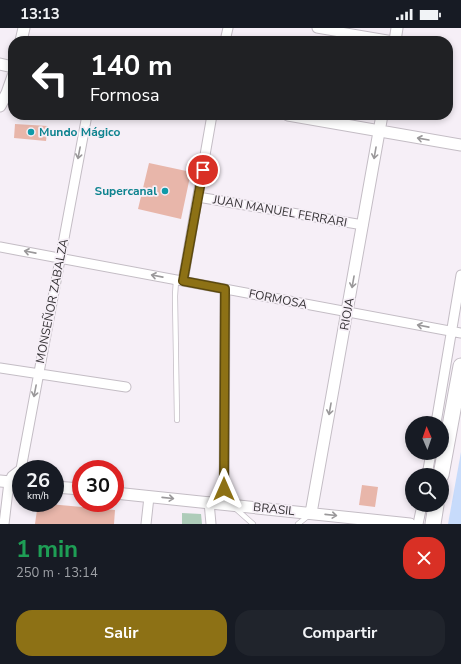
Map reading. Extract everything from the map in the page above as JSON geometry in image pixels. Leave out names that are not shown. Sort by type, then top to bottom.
[{"type":"highway","points":[[443,468],[461,366]]},
{"type":"highway","points":[[433,524],[435,512]]},
{"type":"street","points":[[317,28],[364,36]]},
{"type":"street","points":[[0,106],[8,91]]},
{"type":"street","name":"MONSEÑOR ZABALZA","points":[[4,481],[21,469],[86,120]]},
{"type":"street","points":[[180,280],[198,197],[211,120]]},
{"type":"street","points":[[316,120],[461,145]]},
{"type":"street","name":"RIOJA","points":[[311,513],[381,120]]},
{"type":"street","name":"JUAN MANUEL FERRARI","points":[[198,197],[363,225]]},
{"type":"street","name":"FORMOSA","points":[[0,247],[461,333]]},
{"type":"street","points":[[437,416],[461,274]]},
{"type":"street","points":[[225,289],[227,504]]},
{"type":"street","points":[[0,368],[126,387]]},
{"type":"street","points":[[4,481],[4,524]]},
{"type":"street","name":"BRASIL","points":[[124,494],[311,513],[367,522],[410,524]]},
{"type":"street","points":[[146,524],[149,497]]},
{"type":"street","points":[[209,502],[211,524]]},
{"type":"street","points":[[418,524],[421,512]]},
{"type":"lane","points":[[177,420],[180,280]]},
{"type":"lane","points":[[227,504],[253,524]]},
{"type":"lane","points":[[298,524],[311,513]]},
{"type":"green space","points":[[182,513],[201,514],[202,524],[182,524]]},
{"type":"water","points":[[461,452],[461,524],[448,524]]},
{"type":"building","name":"Mundo Mágico","points":[[15,124],[48,126],[46,141],[14,138]]},
{"type":"building","name":"Supercanal","points":[[149,163],[191,172],[181,219],[138,209]]},
{"type":"building","points":[[362,485],[378,487],[375,507],[359,505]]},
{"type":"building","points":[[64,505],[72,506],[72,512],[115,512],[114,524],[35,524],[37,512],[64,512]]},
{"type":"place","name":"Mundo Mágico","points":[[31,132]]},
{"type":"place","name":"Supercanal","points":[[165,191]]},
{"type":"route","points":[[203,170],[183,281],[225,289],[224,489]]}]
